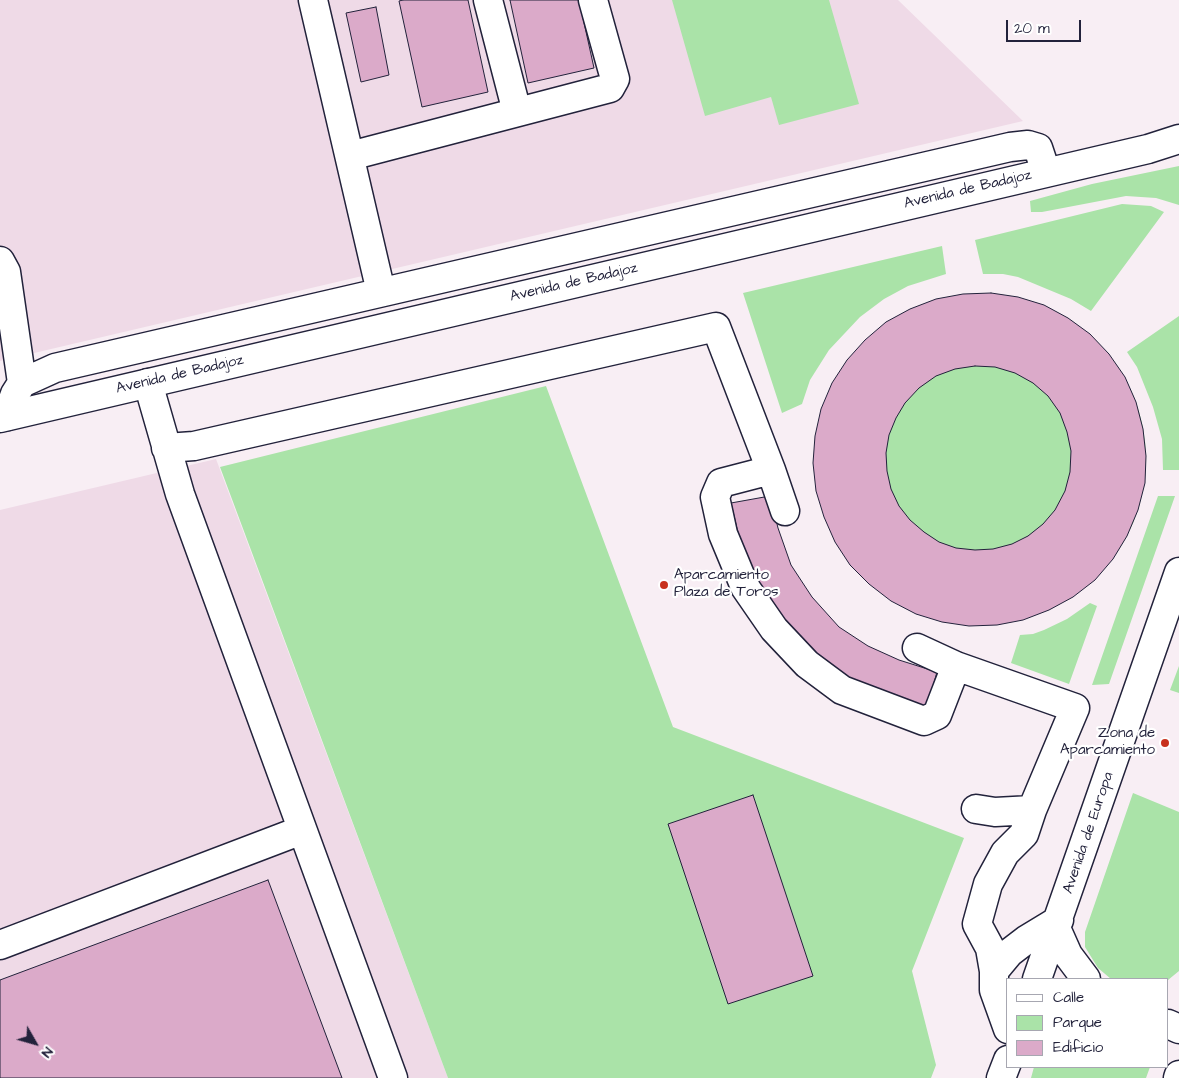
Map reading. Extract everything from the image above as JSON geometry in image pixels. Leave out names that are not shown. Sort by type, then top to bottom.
[{"type":"street","points":[[313,0],[381,292]]},
{"type":"street","points":[[488,0],[517,112]]},
{"type":"street","points":[[350,156],[610,88],[615,79],[593,0]]},
{"type":"street","name":"Avenida de Badajoz","points":[[4,417],[1148,148],[1179,139]]},
{"type":"street","points":[[4,417],[22,383],[55,368],[1010,147],[1028,145],[1038,148],[1046,172]]},
{"type":"street","name":"Avenida de Badajoz","points":[[1148,148],[1179,148]]},
{"type":"street","points":[[0,261],[6,272],[22,383]]},
{"type":"street","points":[[166,448],[194,446],[716,327],[785,511]]},
{"type":"street","points":[[148,383],[180,494],[393,1078]]},
{"type":"street","points":[[770,470],[721,483],[715,497],[723,534],[745,587],[774,629],[808,664],[842,690],[882,707],[924,721],[937,715],[956,666]]},
{"type":"street","name":"Avenida de Europa","points":[[1037,978],[1179,572]]},
{"type":"street","points":[[917,648],[956,666],[1075,708],[1032,810],[1024,834],[1005,853],[988,884],[977,924],[990,948],[994,971],[994,990],[1006,1023]]},
{"type":"street","points":[[1005,853],[994,831],[976,810],[995,812],[1032,810]]},
{"type":"street","points":[[0,945],[302,830]]},
{"type":"street","points":[[994,971],[1009,953],[1057,924],[1068,956],[1085,978]]},
{"type":"street","points":[[1001,1078],[1006,1065]]},
{"type":"shaded area","points":[[0,0],[898,0],[1023,121],[0,361]]},
{"type":"shaded area","points":[[216,459],[448,1078],[0,1078],[0,510]]},
{"type":"green space","points":[[672,0],[829,0],[859,104],[779,125],[771,97],[705,116]]},
{"type":"green space","points":[[1179,166],[1179,205],[1156,198],[1126,196],[1042,212],[1031,212],[1030,201],[1092,184]]},
{"type":"green space","points":[[1122,204],[1151,206],[1164,212],[1091,311],[1071,299],[1018,277],[1003,274],[983,274],[975,240]]},
{"type":"green space","points":[[942,246],[946,274],[908,286],[884,299],[860,317],[829,350],[810,380],[802,404],[782,413],[743,293]]},
{"type":"green space","points":[[981,294],[1013,297],[1044,306],[1073,322],[1098,342],[1118,367],[1134,396],[1143,427],[1146,459],[1143,491],[1134,522],[1118,551],[1098,576],[1073,596],[1044,612],[1013,621],[981,624],[949,621],[918,612],[889,596],[864,576],[844,551],[828,522],[819,491],[816,459],[819,427],[828,396],[844,367],[864,342],[889,322],[918,306],[949,297]]},
{"type":"green space","points":[[1179,316],[1179,470],[1163,470],[1162,439],[1153,407],[1137,367],[1127,352]]},
{"type":"green space","points":[[546,386],[673,727],[964,838],[912,971],[936,1065],[931,1078],[448,1078],[220,467]]},
{"type":"green space","points":[[1158,496],[1175,496],[1109,684],[1092,685]]},
{"type":"green space","points":[[1090,603],[1097,606],[1069,684],[1011,663],[1020,635],[1033,634],[1044,630],[1067,619]]},
{"type":"green space","points":[[1179,666],[1179,693],[1170,690]]},
{"type":"green space","points":[[1133,793],[1179,812],[1179,971],[1169,979],[1110,978],[1098,968],[1085,947],[1085,932]]},
{"type":"green space","points":[[1034,1068],[1150,1068],[1146,1078],[1031,1078]]},
{"type":"building","points":[[468,0],[488,92],[422,107],[399,1]]},
{"type":"building","points":[[510,0],[579,0],[594,68],[528,83]]},
{"type":"building","points":[[376,7],[389,75],[361,82],[346,13]]},
{"type":"building","points":[[991,293],[1018,297],[1044,305],[1068,318],[1090,334],[1109,354],[1125,377],[1136,402],[1143,429],[1146,456],[1145,483],[1138,510],[1127,536],[1113,559],[1095,580],[1073,597],[1049,610],[1023,620],[997,625],[969,626],[942,622],[916,614],[891,601],[869,584],[850,565],[835,542],[824,517],[816,491],[813,463],[815,436],[821,409],[832,383],[847,360],[865,340],[886,322],[910,309],[936,299],[963,294]],"holes":[[[975,366],[995,367],[1015,373],[1033,383],[1048,396],[1060,413],[1067,432],[1071,451],[1070,472],[1065,491],[1055,510],[1043,524],[1028,536],[1012,544],[993,549],[956,548],[939,542],[924,532],[910,520],[899,506],[891,489],[887,471],[886,453],[889,435],[905,403],[919,388],[936,376],[955,369]]]},
{"type":"building","points":[[770,496],[778,528],[791,565],[812,597],[839,627],[868,646],[899,660],[937,672],[927,708],[848,678],[812,654],[781,619],[755,580],[739,537],[731,503]]},
{"type":"building","points":[[753,795],[813,976],[728,1004],[668,824]]},
{"type":"building","points":[[268,880],[342,1078],[0,1078],[0,980]]},
{"type":"place","name":"Aparcamiento Plaza de Toros","points":[[664,585]]},
{"type":"place","name":"Zona de Aparcamiento","points":[[1165,743]]}]
